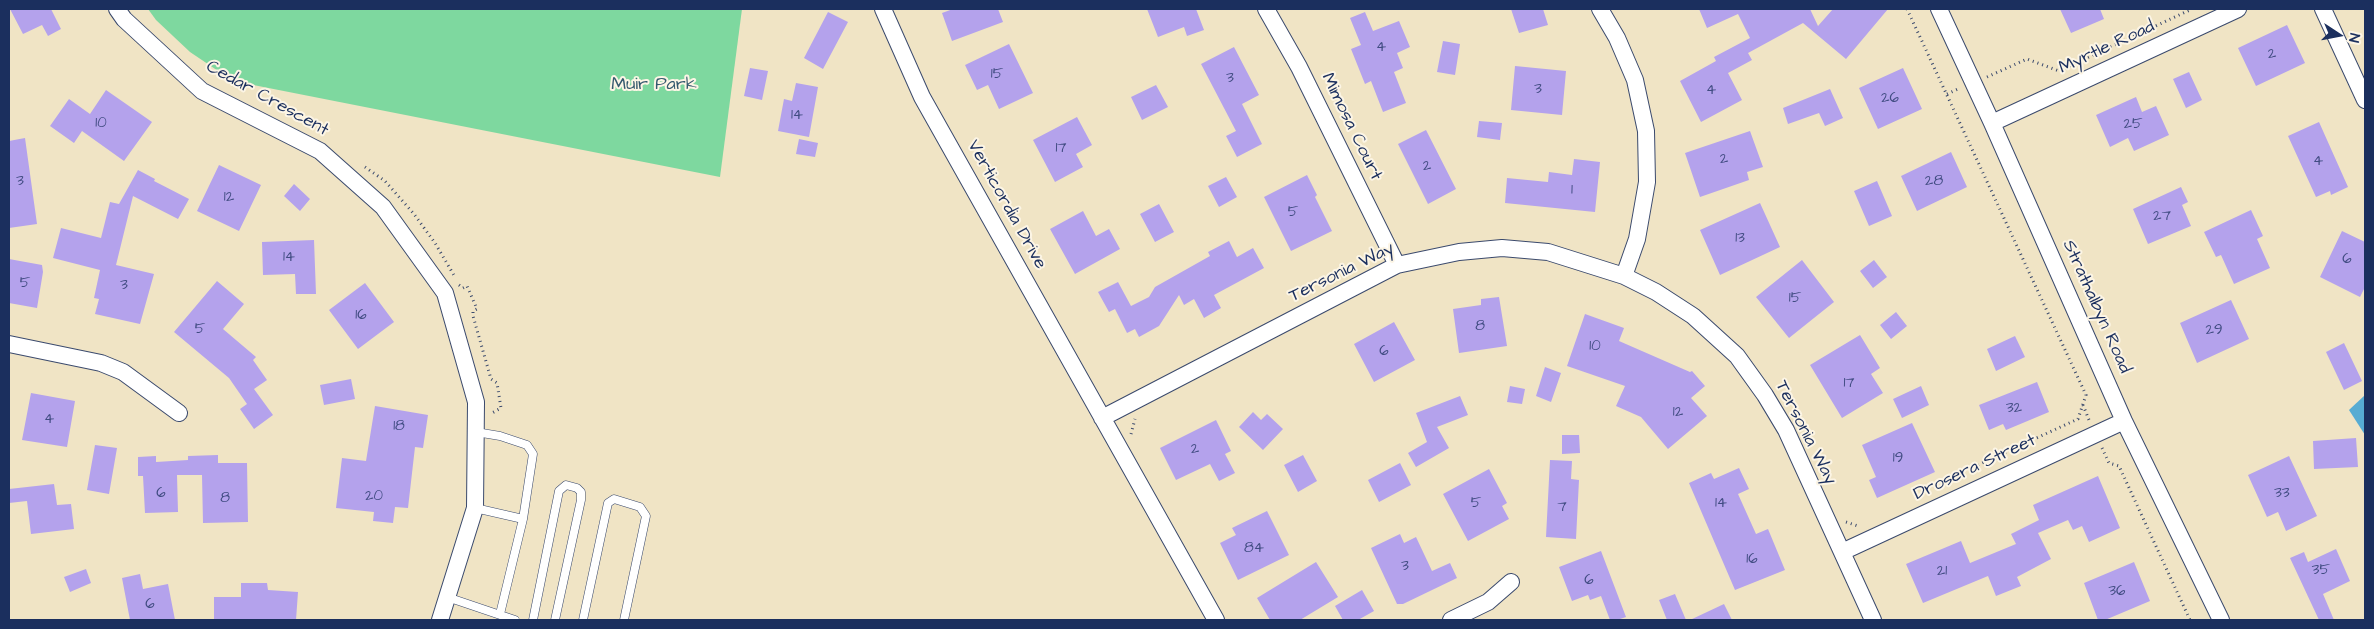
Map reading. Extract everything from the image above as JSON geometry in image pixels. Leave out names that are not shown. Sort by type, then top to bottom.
[{"type":"street","name":"Cedar Crescent","points":[[117,9],[124,19],[202,91],[320,150],[383,207],[445,293],[476,402],[475,508],[440,620]]},
{"type":"street","name":"Verticordia Drive","points":[[883,9],[922,97],[1102,418]]},
{"type":"street","name":"Mimosa Court","points":[[1266,9],[1299,67],[1397,265]]},
{"type":"street","points":[[1600,9],[1617,38],[1635,80],[1646,131],[1647,182],[1636,239],[1624,276]]},
{"type":"street","name":"Strathalbyn Road","points":[[1939,9],[1992,123],[2124,421],[2221,620]]},
{"type":"street","name":"Myrtle Road","points":[[1992,123],[2238,9]]},
{"type":"street","points":[[2323,9],[2365,100]]},
{"type":"street","name":"Tersonia Way","points":[[1102,418],[1397,265],[1459,252],[1502,248],[1548,252],[1624,276],[1656,292],[1693,316],[1737,356],[1765,395],[1786,430],[1873,620]]},
{"type":"street","points":[[9,344],[101,363],[123,372],[179,412]]},
{"type":"street","points":[[1102,418],[1216,620]]},
{"type":"street","name":"Drosera Street","points":[[1842,552],[2124,421]]},
{"type":"street","points":[[1451,620],[1488,602],[1511,582]]},
{"type":"lane","points":[[476,432],[500,436],[527,445],[533,454],[523,519],[500,614]]},
{"type":"lane","points":[[533,620],[559,492],[566,485],[577,488],[581,492],[581,500],[555,620]]},
{"type":"lane","points":[[583,620],[608,503],[614,499],[640,507],[646,516],[624,620]]},
{"type":"lane","points":[[475,508],[523,519]]},
{"type":"lane","points":[[447,597],[515,620]]},
{"type":"path","points":[[1907,9],[2086,396],[2078,419],[1982,463],[1975,467],[1966,480]]},
{"type":"path","points":[[1982,79],[2027,59],[2059,70],[2192,9]]},
{"type":"path","points":[[1946,94],[1961,88]]},
{"type":"path","points":[[467,286],[477,309],[473,316],[491,379],[498,383],[501,408]]},
{"type":"path","points":[[2082,405],[2089,419]]},
{"type":"path","points":[[1131,436],[1133,424],[1139,415]]},
{"type":"path","points":[[2102,448],[2109,463],[2119,466],[2190,620]]},
{"type":"path","points":[[1844,520],[1847,523],[1864,526]]},
{"type":"green space","name":"Muir Park","points":[[148,9],[742,9],[720,177],[233,81],[190,52],[156,20]]},
{"type":"water","points":[[2365,395],[2365,435],[2349,410]]},
{"type":"building","points":[[10,9],[51,9],[61,29],[48,36],[42,25],[23,34]]},
{"type":"building","points":[[953,9],[998,9],[1003,22],[952,41],[942,13]]},
{"type":"building","points":[[1147,9],[1196,9],[1204,30],[1187,36],[1184,27],[1158,37]]},
{"type":"building","points":[[1511,9],[1543,9],[1548,25],[1519,33]]},
{"type":"building","points":[[1699,9],[1810,9],[1818,26],[1833,9],[1888,9],[1846,59],[1803,23],[1748,53],[1752,60],[1728,73],[1742,100],[1701,122],[1680,81],[1716,61],[1714,57],[1750,38],[1738,14],[1707,28]]},
{"type":"building","points":[[2060,9],[2100,9],[2104,19],[2071,33]]},
{"type":"building","points":[[828,12],[848,22],[823,69],[804,58]]},
{"type":"building","points":[[1365,12],[1373,31],[1399,21],[1410,47],[1397,53],[1403,68],[1394,72],[1406,103],[1383,112],[1371,81],[1365,84],[1351,49],[1361,45],[1350,18]]},
{"type":"building","points":[[2287,25],[2305,63],[2256,86],[2238,48]]},
{"type":"building","points":[[1443,41],[1460,44],[1455,75],[1437,72]]},
{"type":"building","points":[[1009,44],[1033,93],[999,109],[988,85],[977,90],[965,65]]},
{"type":"building","points":[[1234,47],[1259,95],[1242,104],[1262,144],[1237,157],[1226,136],[1236,131],[1201,64]]},
{"type":"building","points":[[1515,66],[1566,71],[1562,115],[1511,110]]},
{"type":"building","points":[[750,68],[768,71],[762,100],[744,96]]},
{"type":"building","points":[[1903,68],[1922,109],[1878,129],[1859,88]]},
{"type":"building","points":[[2189,72],[2202,100],[2186,108],[2173,79]]},
{"type":"building","points":[[796,83],[818,87],[809,137],[778,131],[784,99],[792,101]]},
{"type":"building","points":[[1156,85],[1168,107],[1142,120],[1131,97]]},
{"type":"building","points":[[1830,89],[1843,118],[1825,126],[1819,113],[1788,124],[1783,108]]},
{"type":"building","points":[[106,90],[152,122],[124,161],[82,131],[74,143],[50,126],[69,99],[90,114]]},
{"type":"building","points":[[2136,97],[2142,112],[2156,106],[2169,135],[2134,151],[2128,138],[2110,147],[2096,115]]},
{"type":"building","points":[[1077,117],[1092,145],[1076,154],[1083,167],[1055,182],[1033,140]]},
{"type":"building","points":[[1479,121],[1502,123],[1500,140],[1477,137]]},
{"type":"building","points":[[2319,122],[2348,187],[2331,195],[2330,191],[2316,197],[2288,136]]},
{"type":"building","points":[[1426,130],[1456,189],[1428,204],[1398,144]]},
{"type":"building","points":[[1750,131],[1763,167],[1747,172],[1749,180],[1700,197],[1685,153]]},
{"type":"building","points":[[25,138],[37,224],[9,228],[9,141]]},
{"type":"building","points":[[799,139],[818,143],[815,157],[796,154]]},
{"type":"building","points":[[1951,152],[1967,187],[1917,211],[1901,176]]},
{"type":"building","points":[[1574,159],[1600,162],[1595,212],[1505,203],[1507,178],[1548,182],[1549,172],[1572,175]]},
{"type":"building","points":[[219,165],[261,185],[239,231],[197,211]]},
{"type":"building","points":[[138,170],[155,179],[154,181],[189,199],[178,219],[133,196],[116,265],[154,274],[140,324],[95,314],[99,299],[94,298],[100,270],[53,258],[61,228],[101,238],[110,202],[119,204]]},
{"type":"building","points":[[1307,175],[1317,195],[1315,197],[1332,231],[1291,251],[1264,197]]},
{"type":"building","points":[[1226,177],[1237,197],[1219,207],[1208,186]]},
{"type":"building","points":[[1877,181],[1892,216],[1869,226],[1854,191]]},
{"type":"building","points":[[294,184],[310,199],[300,211],[284,196]]},
{"type":"building","points":[[2181,187],[2188,202],[2182,205],[2191,226],[2148,244],[2133,209]]},
{"type":"building","points":[[1760,203],[1780,247],[1720,275],[1700,230]]},
{"type":"building","points":[[1159,204],[1174,232],[1155,242],[1140,214]]},
{"type":"building","points":[[2251,210],[2263,236],[2257,239],[2270,268],[2234,284],[2221,255],[2216,257],[2204,232]]},
{"type":"building","points":[[1083,211],[1096,236],[1109,229],[1120,249],[1075,274],[1050,229]]},
{"type":"building","points":[[2342,231],[2365,242],[2365,287],[2360,297],[2320,277]]},
{"type":"building","points":[[314,240],[316,294],[296,294],[295,274],[263,275],[262,242]]},
{"type":"building","points":[[1229,241],[1237,257],[1253,248],[1264,268],[1214,295],[1221,308],[1204,318],[1194,299],[1184,305],[1179,295],[1159,326],[1139,337],[1135,329],[1127,333],[1115,309],[1109,312],[1098,292],[1118,282],[1131,306],[1149,297],[1155,287],[1210,256],[1208,252]]},
{"type":"building","points":[[9,259],[42,265],[43,272],[37,308],[9,303]]},
{"type":"building","points":[[1802,260],[1834,302],[1789,338],[1756,297]]},
{"type":"building","points":[[1874,260],[1887,277],[1873,288],[1860,271]]},
{"type":"building","points":[[217,281],[244,304],[223,329],[256,357],[253,360],[267,380],[254,389],[273,415],[254,429],[240,409],[247,404],[229,378],[174,332]]},
{"type":"building","points":[[365,283],[394,322],[358,349],[329,310]]},
{"type":"building","points":[[1499,297],[1507,346],[1459,353],[1453,309],[1481,305],[1481,299]]},
{"type":"building","points":[[2231,300],[2249,339],[2197,363],[2180,323]]},
{"type":"building","points":[[1896,312],[1907,326],[1891,339],[1880,325]]},
{"type":"building","points":[[1585,314],[1624,328],[1619,341],[1690,372],[1692,371],[1705,386],[1691,398],[1707,416],[1668,449],[1641,417],[1616,406],[1625,386],[1567,366]]},
{"type":"building","points":[[1394,322],[1415,360],[1374,382],[1354,344]]},
{"type":"building","points":[[1860,335],[1880,368],[1871,374],[1883,393],[1842,418],[1810,365]]},
{"type":"building","points":[[2015,336],[2025,357],[1996,371],[1987,349]]},
{"type":"building","points":[[2344,343],[2362,381],[2344,390],[2326,352]]},
{"type":"building","points":[[1545,367],[1561,373],[1551,402],[1536,396]]},
{"type":"building","points":[[351,379],[355,399],[324,405],[320,385]]},
{"type":"building","points":[[2037,382],[2049,412],[2006,430],[2003,424],[1989,430],[1979,405]]},
{"type":"building","points":[[1510,386],[1525,389],[1522,404],[1507,402]]},
{"type":"building","points":[[1921,386],[1929,405],[1902,418],[1893,399]]},
{"type":"building","points":[[31,393],[75,401],[67,447],[22,440]]},
{"type":"building","points":[[1460,396],[1468,415],[1437,427],[1449,448],[1416,467],[1408,453],[1427,442],[1416,413]]},
{"type":"building","points":[[375,406],[428,415],[423,448],[415,447],[408,508],[395,507],[393,523],[373,521],[374,512],[336,508],[342,458],[366,461]]},
{"type":"building","points":[[1253,412],[1261,420],[1267,414],[1283,429],[1263,450],[1239,427]]},
{"type":"building","points":[[1216,420],[1231,451],[1225,454],[1235,473],[1219,481],[1210,464],[1176,480],[1160,448]]},
{"type":"building","points":[[1912,423],[1935,472],[1877,498],[1869,480],[1876,477],[1862,445]]},
{"type":"building","points":[[1562,435],[1579,435],[1580,453],[1562,454]]},
{"type":"building","points":[[2356,438],[2358,467],[2314,469],[2313,441]]},
{"type":"building","points":[[95,445],[117,448],[109,494],[87,490]]},
{"type":"building","points":[[218,455],[218,463],[247,463],[248,522],[203,523],[202,475],[177,475],[178,512],[145,513],[143,476],[138,476],[138,457],[156,456],[156,462],[188,460],[188,456]]},
{"type":"building","points":[[1303,455],[1317,481],[1298,492],[1284,465]]},
{"type":"building","points":[[2289,456],[2317,516],[2286,531],[2278,512],[2267,517],[2248,475]]},
{"type":"building","points":[[1550,460],[1572,461],[1571,479],[1579,480],[1576,539],[1546,537]]},
{"type":"building","points":[[1400,463],[1411,485],[1379,502],[1368,480]]},
{"type":"building","points":[[1739,468],[1749,489],[1738,494],[1756,534],[1768,529],[1785,570],[1735,590],[1689,483],[1711,473],[1714,479]]},
{"type":"building","points":[[1489,469],[1507,503],[1502,506],[1509,519],[1468,541],[1443,494]]},
{"type":"building","points":[[2098,476],[2120,528],[2089,542],[2082,526],[2073,530],[2068,520],[2038,533],[2051,559],[2017,577],[2021,586],[1996,596],[1988,576],[1923,603],[1906,564],[1961,541],[1970,563],[2016,544],[2011,534],[2039,520],[2033,505]]},
{"type":"building","points":[[54,484],[57,505],[71,504],[74,529],[31,534],[27,501],[9,503],[9,489]]},
{"type":"building","points":[[1267,511],[1289,555],[1238,580],[1220,543],[1236,535],[1232,528]]},
{"type":"building","points":[[1400,534],[1404,543],[1416,537],[1432,571],[1450,563],[1457,578],[1403,604],[1397,604],[1371,548]]},
{"type":"building","points":[[2336,549],[2350,581],[2323,594],[2334,620],[2319,620],[2290,558],[2304,552],[2308,562]]},
{"type":"building","points":[[1601,551],[1626,617],[1617,620],[1610,620],[1601,596],[1590,600],[1588,595],[1572,601],[1559,567]]},
{"type":"building","points":[[1316,562],[1338,597],[1300,620],[1270,620],[1257,598]]},
{"type":"building","points":[[2134,562],[2150,601],[2105,620],[2098,620],[2084,583]]},
{"type":"building","points":[[86,569],[91,583],[70,592],[64,577]]},
{"type":"building","points":[[140,574],[143,589],[168,584],[175,620],[130,620],[122,578]]},
{"type":"building","points":[[241,583],[267,583],[268,590],[298,592],[296,620],[214,620],[214,597],[241,597]]},
{"type":"building","points":[[1362,590],[1374,611],[1358,620],[1343,620],[1335,606]]},
{"type":"building","points":[[1675,594],[1686,620],[1667,620],[1659,600]]},
{"type":"building","points":[[1724,604],[1732,620],[1690,620]]}]
